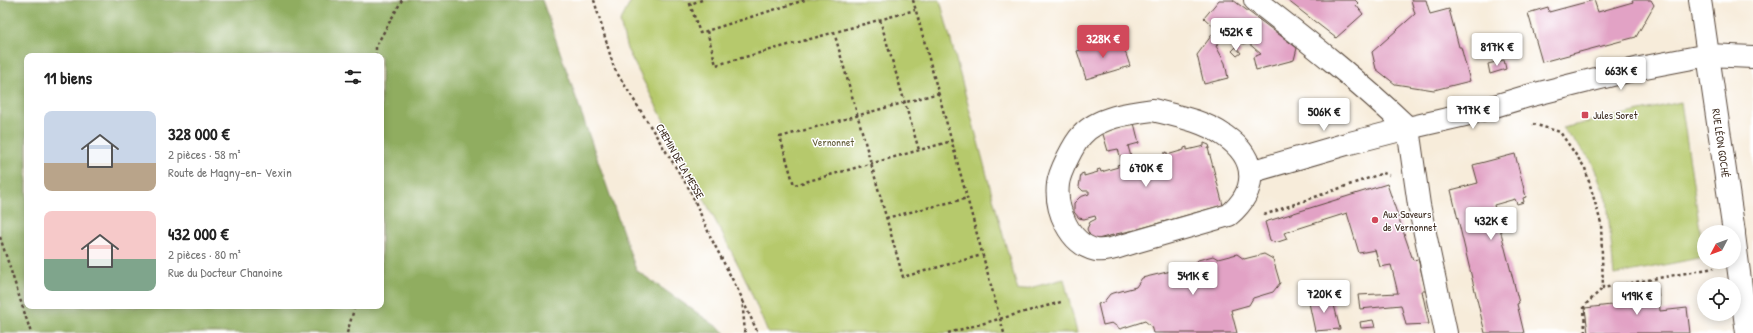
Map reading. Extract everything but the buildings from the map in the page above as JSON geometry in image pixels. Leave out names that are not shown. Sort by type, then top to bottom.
[{"type":"street","points":[[1255,0],[1341,67],[1375,96],[1408,128],[1419,205],[1446,333]]},
{"type":"street","name":"RUE LÉON GOCHÉ","points":[[1700,0],[1733,225]]},
{"type":"street","points":[[1250,172],[1350,143],[1465,115],[1533,95],[1627,72],[1708,55],[1753,57]]},
{"type":"street","points":[[1153,110],[1204,125],[1226,136],[1239,149],[1248,163],[1250,172],[1252,178],[1246,195],[1238,207],[1229,215],[1105,249],[1098,250],[1088,247],[1076,238],[1067,227],[1060,209],[1058,183],[1069,155],[1082,135],[1096,125],[1129,114],[1153,110]]},
{"type":"street","name":"RUE LÉON GOCHÉ","points":[[1739,269],[1749,332]]},
{"type":"path","points":[[376,53],[376,46],[402,0]]},
{"type":"path","name":"CHEMIN DE LA MESSE","points":[[594,0],[614,68],[690,190],[711,238],[742,298],[745,333]]},
{"type":"path","points":[[702,0],[690,4],[700,33],[805,0]]},
{"type":"path","points":[[913,0],[1004,333]]},
{"type":"path","points":[[707,31],[716,65],[915,10]]},
{"type":"path","points":[[880,20],[919,150]]},
{"type":"path","points":[[834,32],[903,277],[982,255]]},
{"type":"path","points":[[939,93],[780,138],[794,185],[952,141]]},
{"type":"path","points":[[1533,124],[1560,132],[1586,168],[1601,223],[1603,288]]},
{"type":"path","points":[[1262,216],[1383,173],[1389,176]]},
{"type":"path","points":[[886,218],[968,198]]},
{"type":"path","points":[[0,237],[31,333]]},
{"type":"path","points":[[1584,333],[1584,306],[1603,288],[1710,269]]},
{"type":"path","points":[[742,298],[758,333]]},
{"type":"path","points":[[948,333],[1061,302]]},
{"type":"path","points":[[347,333],[354,309]]},
{"type":"green space","points":[[0,0],[542,0],[636,270],[726,333],[0,333]]},
{"type":"green space","name":"Vernonnet","points":[[940,0],[1018,291],[1064,279],[1077,333],[768,333],[745,278],[627,49],[620,22],[631,1]]},
{"type":"green space","points":[[1681,102],[1699,225],[1697,225],[1697,258],[1614,275],[1607,199],[1591,160],[1562,128]]},
{"type":"place","name":"Jules Soret","points":[[1585,115]]},
{"type":"place","name":"Aux Saveurs de Vernonnet","points":[[1375,220]]}]
